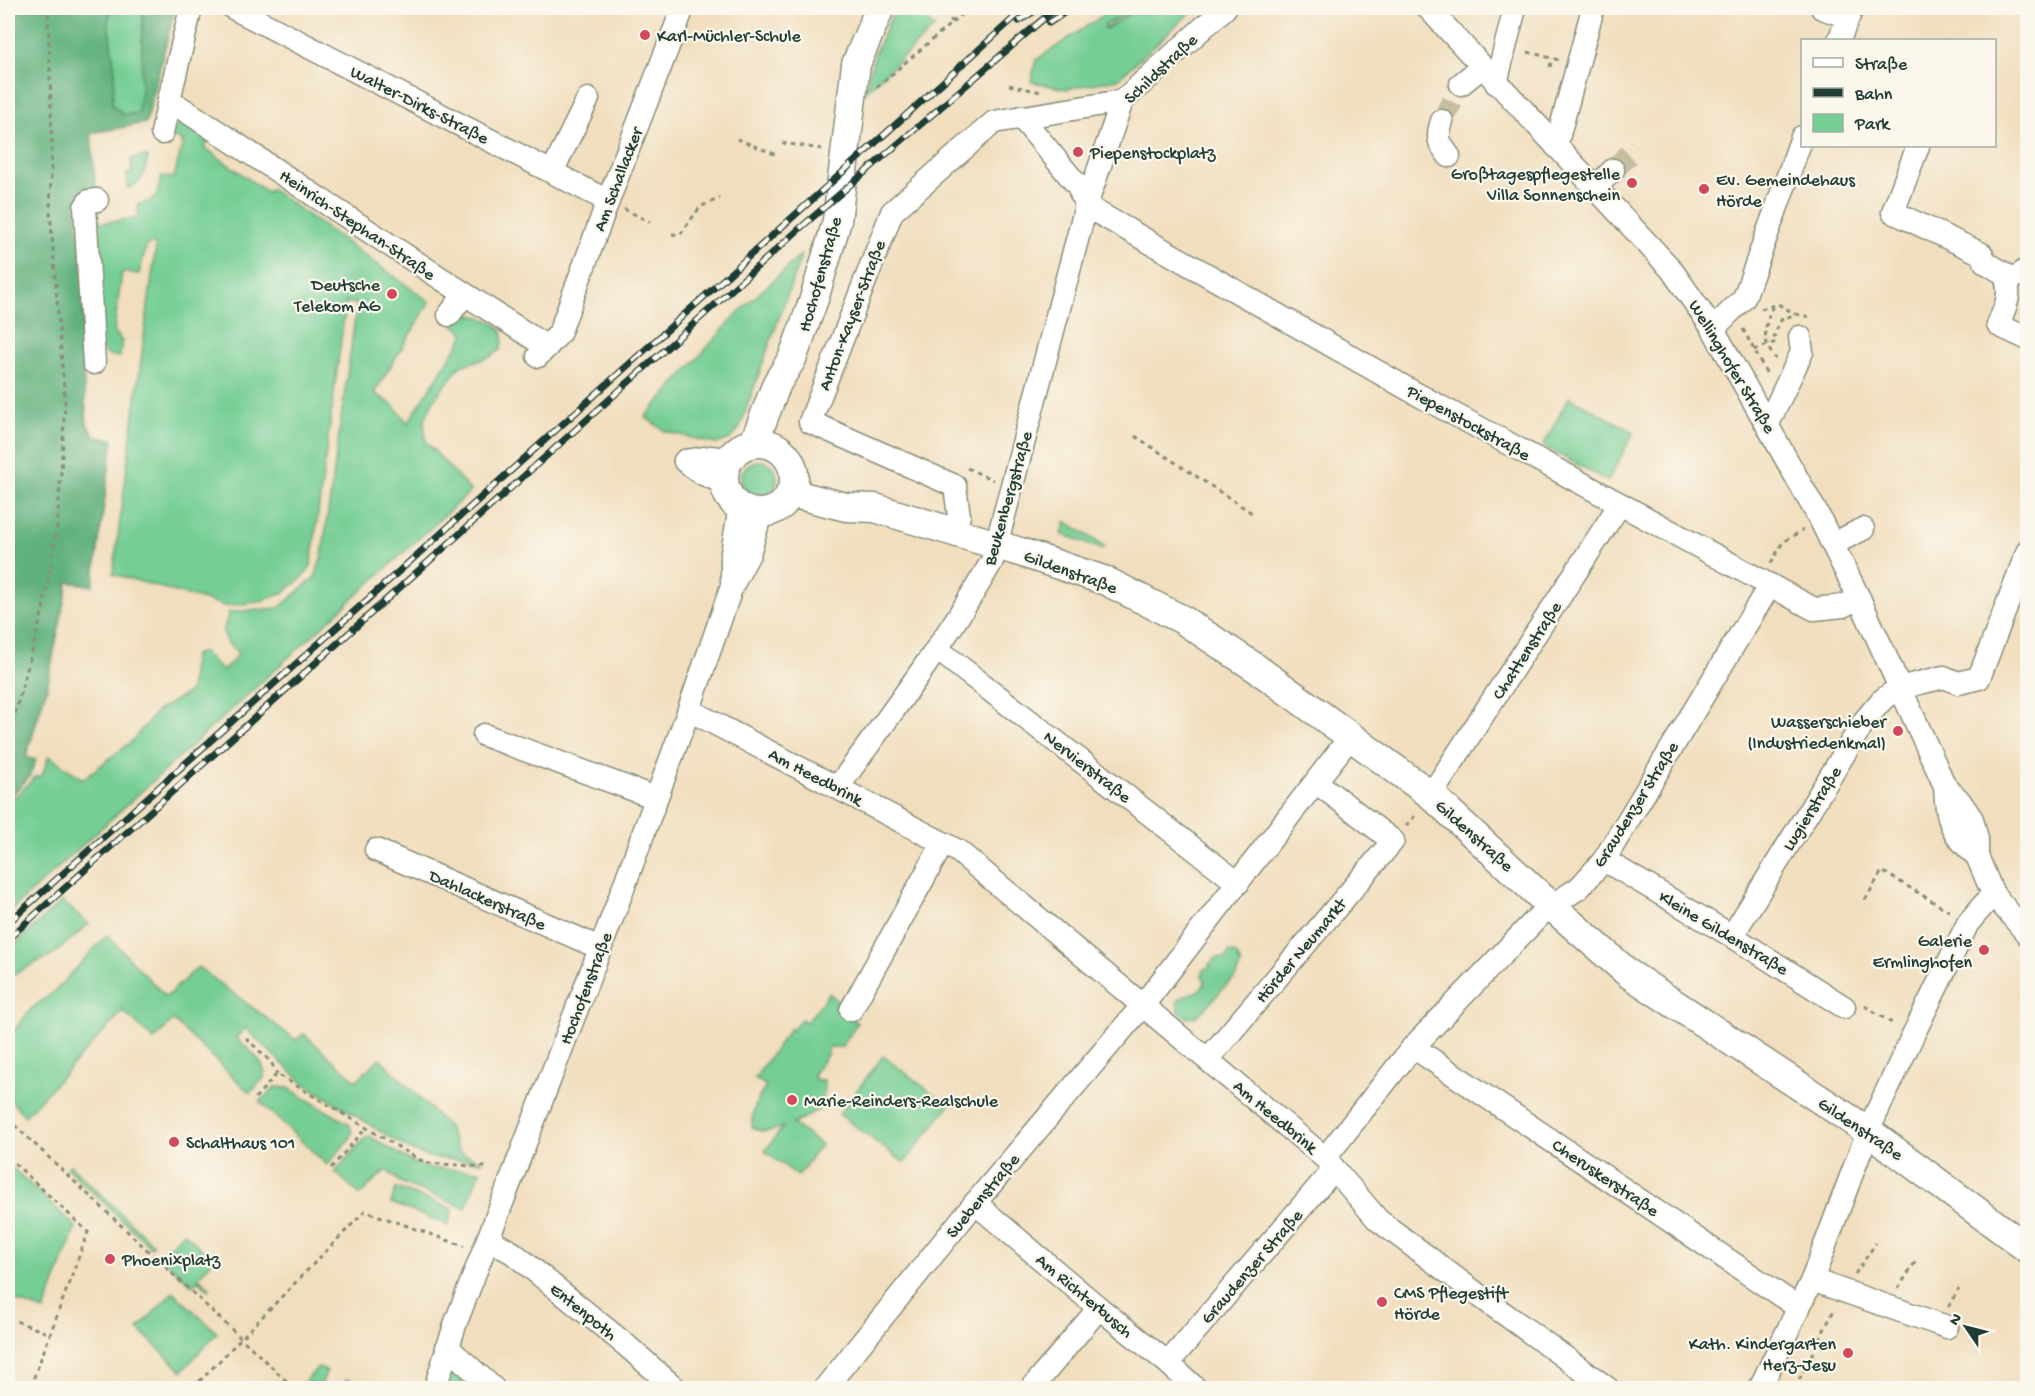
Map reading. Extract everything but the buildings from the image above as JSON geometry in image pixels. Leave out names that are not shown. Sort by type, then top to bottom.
[{"type":"main road","name":"Hochofenstraße","points":[[764,445],[777,383],[792,359],[832,242],[837,222],[856,64],[880,8]]},
{"type":"main road","points":[[764,445],[785,455],[789,462],[791,484],[780,505],[751,510],[731,499],[727,471],[744,446],[764,445]]},
{"type":"main road","name":"Gildenstraße","points":[[791,484],[851,491],[875,508],[1107,581],[1183,620],[1256,668],[1431,795],[1551,906],[1629,974],[1868,1131],[2028,1249]]},
{"type":"street","points":[[162,134],[191,8]]},
{"type":"street","name":"Walter-Dirks-Straße","points":[[233,8],[608,201]]},
{"type":"street","name":"Am Schallacker","points":[[542,352],[559,334],[683,8]]},
{"type":"street","name":"Schildstraße","points":[[1086,206],[1122,101],[1226,8]]},
{"type":"street","name":"Wellinghofer Straße","points":[[1428,8],[1671,269],[1713,328],[1833,544],[1945,786],[1959,800],[1972,819],[1977,839],[1977,856],[1993,894],[2028,935]]},
{"type":"street","points":[[1461,84],[1489,75],[1515,8]]},
{"type":"street","points":[[1556,146],[1593,8]]},
{"type":"street","points":[[1821,8],[1850,12],[1839,39]]},
{"type":"street","points":[[552,172],[588,99]]},
{"type":"street","name":"Heinrich-Stephan-Straße","points":[[169,100],[464,295],[542,352]]},
{"type":"street","points":[[1021,117],[1122,101]]},
{"type":"street","points":[[1021,117],[1078,186],[1086,206]]},
{"type":"street","name":"Anton-Kayser-Straße","points":[[955,486],[810,422],[891,212],[994,122],[1021,117]]},
{"type":"street","points":[[1443,121],[1438,131],[1440,143],[1449,156]]},
{"type":"street","points":[[1713,328],[1748,300],[1801,144]]},
{"type":"street","points":[[1918,147],[1893,212],[1982,254],[1985,262],[2005,274],[2009,286],[2008,300],[1998,325],[2028,339]]},
{"type":"street","points":[[1595,188],[1613,170]]},
{"type":"street","points":[[94,363],[85,207],[89,201],[97,200]]},
{"type":"street","name":"Beukenbergstraße","points":[[838,787],[937,649],[992,561],[1086,206]]},
{"type":"street","name":"Piepenstockstraße","points":[[1086,206],[1415,393],[1814,609],[1843,606],[1859,598]]},
{"type":"street","points":[[2007,279],[2020,275],[2028,268]]},
{"type":"street","points":[[449,315],[464,295]]},
{"type":"street","points":[[1768,424],[1802,352],[1800,337]]},
{"type":"street","points":[[953,531],[958,516],[955,486]]},
{"type":"street","name":"Chattenstraße","points":[[1431,795],[1620,504]]},
{"type":"street","name":"Hochofenstraße","points":[[435,1389],[447,1347],[689,710],[732,586],[732,553],[751,510]]},
{"type":"street","points":[[1833,544],[1863,529]]},
{"type":"street","points":[[1899,688],[1944,678],[1958,683],[1979,678],[2028,550]]},
{"type":"street","name":"Graudenzer Straße","points":[[1168,1363],[1330,1163],[1413,1047],[1551,906],[1579,888],[1604,860],[1766,583]]},
{"type":"street","name":"Nervierstraße","points":[[937,649],[1238,883]]},
{"type":"street","name":"Lugierstraße","points":[[1732,936],[1865,720],[1881,701],[1899,688]]},
{"type":"street","name":"Am Heedbrink","points":[[689,710],[958,851],[1330,1163],[1378,1220],[1607,1389]]},
{"type":"street","points":[[484,735],[656,798]]},
{"type":"street","points":[[1143,1005],[1351,736]]},
{"type":"street","points":[[1316,782],[1393,841]]},
{"type":"street","name":"Hörder Neumarkt","points":[[1208,1059],[1393,841]]},
{"type":"street","points":[[851,1010],[943,843]]},
{"type":"street","name":"Dahlackerstraße","points":[[376,850],[600,948]]},
{"type":"street","name":"Kleine Gildenstraße","points":[[1604,860],[1732,936],[1844,1007]]},
{"type":"street","points":[[1760,1389],[1812,1280],[1868,1131],[1913,1035],[1968,923],[1993,894]]},
{"type":"street","name":"Suebenstraße","points":[[825,1389],[975,1203],[1143,1005]]},
{"type":"street","name":"Cheruskerstraße","points":[[1413,1047],[1799,1308]]},
{"type":"street","name":"Am Richterbusch","points":[[975,1203],[1168,1363],[1195,1389]]},
{"type":"street","name":"Entenpoth","points":[[485,1246],[513,1253],[627,1346],[675,1389]]},
{"type":"street","points":[[1812,1280],[1947,1327]]},
{"type":"street","points":[[1032,1389],[1099,1308]]},
{"type":"street","points":[[447,1347],[493,1389]]},
{"type":"path","points":[[8,740],[43,610],[57,526],[62,458],[65,402],[50,210],[52,142],[48,8]]},
{"type":"path","points":[[936,8],[955,24]]},
{"type":"path","points":[[875,89],[955,24],[969,8]]},
{"type":"path","points":[[1528,52],[1578,65]]},
{"type":"path","points":[[1550,67],[1552,58]]},
{"type":"path","points":[[1009,85],[1033,91]]},
{"type":"path","points":[[8,124],[11,180],[8,305]]},
{"type":"path","points":[[737,139],[777,155]]},
{"type":"path","points":[[782,143],[844,152]]},
{"type":"path","points":[[672,234],[680,236],[700,207],[720,198]]},
{"type":"path","points":[[608,201],[650,222]]},
{"type":"path","points":[[1780,399],[1739,320],[1748,300],[1762,310],[1778,304],[1795,314]]},
{"type":"path","points":[[1767,345],[1764,328],[1773,306]]},
{"type":"path","points":[[1754,350],[1776,342],[1774,336]]},
{"type":"path","points":[[1135,436],[1252,513]]},
{"type":"path","points":[[955,486],[965,467],[1012,488]]},
{"type":"path","points":[[1766,583],[1783,542],[1793,536]]},
{"type":"path","points":[[1393,841],[1431,795]]},
{"type":"path","points":[[1864,900],[1882,871],[1968,923]]},
{"type":"path","points":[[1844,1007],[1852,999],[1913,1035]]},
{"type":"path","points":[[246,1038],[271,1062],[277,1074],[420,1160],[487,1167]]},
{"type":"path","points":[[255,1098],[277,1074]]},
{"type":"path","points":[[8,1119],[294,1389]]},
{"type":"path","points":[[331,1168],[365,1128]]},
{"type":"path","points":[[8,1157],[88,1232],[30,1389]]},
{"type":"path","points":[[192,1389],[365,1211],[485,1246]]},
{"type":"path","points":[[1795,1389],[1844,1291],[1876,1243]]},
{"type":"path","points":[[1887,1306],[1916,1261]]},
{"type":"path","points":[[8,1318],[50,1334]]},
{"type":"green space","points":[[8,8],[111,8],[108,22],[115,72],[112,105],[124,115],[138,113],[141,90],[143,9],[141,8],[175,8],[146,123],[91,133],[96,192],[80,194],[76,206],[84,284],[82,361],[87,424],[95,437],[113,439],[93,586],[68,582],[47,687],[26,757],[36,760],[29,777],[8,799]]},
{"type":"green space","points":[[111,8],[143,9],[141,90],[138,113],[123,115],[112,105],[115,72],[108,22]]},
{"type":"green space","points":[[895,8],[909,8],[935,27],[864,93],[875,53]]},
{"type":"green space","points":[[1114,8],[1136,8],[1104,26],[1105,29],[1139,8],[1154,11],[1158,8],[1195,8],[1118,79],[1066,89],[1031,82],[1036,60]]},
{"type":"green space","points":[[183,122],[213,136],[204,147],[267,192],[271,189],[430,302],[374,393],[393,405],[408,423],[465,334],[454,325],[462,315],[474,316],[498,326],[503,336],[500,350],[490,357],[460,366],[433,401],[424,422],[426,442],[471,491],[8,913],[8,804],[35,777],[42,776],[49,756],[83,779],[132,741],[157,711],[190,692],[194,655],[203,652],[223,671],[239,654],[228,643],[223,632],[229,612],[279,608],[315,577],[322,556],[357,304],[346,302],[311,566],[303,577],[283,593],[259,602],[225,606],[113,574],[156,245],[151,243],[146,247],[139,274],[122,272],[114,330],[122,342],[120,357],[107,355],[99,344],[92,212],[98,207],[100,223],[138,218],[138,204],[156,196],[162,176],[174,178],[183,141],[171,137],[171,132],[176,125]]},
{"type":"green space","points":[[146,156],[148,158],[143,177],[137,184],[128,188],[127,174],[132,173],[131,159]]},
{"type":"green space","points":[[802,254],[739,429],[730,439],[716,444],[665,431],[645,417],[739,312]]},
{"type":"green space","points":[[1569,397],[1634,432],[1608,481],[1543,446]]},
{"type":"green space","points":[[759,461],[772,466],[777,479],[772,492],[759,497],[746,492],[741,479],[746,466]]},
{"type":"green space","points":[[1066,521],[1105,547],[1101,549],[1062,534]]},
{"type":"green space","points":[[62,901],[89,924],[55,953],[8,977],[8,951]]},
{"type":"green space","points":[[107,935],[166,997],[198,967],[296,1040],[304,1034],[356,1081],[380,1058],[448,1127],[459,1152],[484,1162],[428,1157],[409,1149],[303,1083],[245,1028],[236,1038],[259,1060],[265,1077],[250,1093],[173,1020],[154,1040],[123,1011],[25,1116],[11,1101],[8,1094],[8,1038],[31,1009],[55,991]]},
{"type":"green space","points":[[1229,952],[1236,954],[1241,964],[1235,978],[1195,1017],[1188,1018],[1180,1013],[1177,1002],[1201,989],[1205,981],[1202,976],[1204,969],[1210,967],[1209,964],[1216,958],[1226,958]]},
{"type":"green space","points":[[829,993],[844,1006],[848,1015],[857,1023],[842,1047],[828,1047],[828,1053],[813,1075],[816,1080],[824,1080],[823,1107],[793,1124],[821,1145],[798,1176],[765,1151],[783,1127],[763,1131],[752,1127],[756,1106],[766,1086],[755,1078],[790,1028],[792,1031],[801,1019],[807,1022]]},
{"type":"green space","points":[[883,1056],[949,1106],[904,1163],[839,1114]]},
{"type":"green space","points":[[275,1087],[288,1088],[349,1124],[352,1131],[351,1137],[327,1165],[260,1102]]},
{"type":"green space","points":[[369,1136],[417,1165],[429,1168],[480,1171],[466,1208],[400,1182],[386,1170],[360,1195],[335,1172]]},
{"type":"green space","points":[[8,1164],[76,1227],[44,1311],[8,1298]]},
{"type":"green space","points":[[70,1165],[153,1244],[151,1247],[67,1168]]},
{"type":"green space","points":[[396,1188],[453,1209],[448,1225],[391,1203]]},
{"type":"green space","points":[[184,1232],[213,1260],[198,1277],[210,1288],[209,1290],[199,1280],[193,1286],[160,1256]]},
{"type":"green space","points":[[173,1292],[217,1333],[182,1371],[138,1329]]},
{"type":"green space","points":[[453,1365],[465,1373],[460,1388],[445,1388]]},
{"type":"green space","points":[[318,1367],[327,1371],[322,1388],[299,1388]]},
{"type":"green space","points":[[346,1379],[372,1388],[344,1388]]},
{"type":"tunnel","points":[[1442,121],[1461,84]]},
{"type":"tunnel","points":[[1613,170],[1637,147]]},
{"type":"railway","points":[[8,923],[1025,8]]},
{"type":"railway","points":[[1019,21],[1039,8]]},
{"type":"railway","points":[[8,939],[806,223],[1056,8]]},
{"type":"railway","points":[[1049,23],[1071,8]]},
{"type":"place","name":"Karl-Müchler-Schule","points":[[645,35]]},
{"type":"place","name":"Piepenstockplatz","points":[[1078,152]]},
{"type":"place","name":"Großtagespflegestelle Villa Sonnenschein","points":[[1632,183]]},
{"type":"place","name":"Ev. Gemeindehaus Hörde","points":[[1704,189]]},
{"type":"place","name":"Deutsche Telekom AG","points":[[392,294]]},
{"type":"place","name":"Wasserschieber (Industriedenkmal)","points":[[1898,731]]},
{"type":"place","name":"Galerie Ermlinghofen","points":[[1984,950]]},
{"type":"place","name":"Marie-Reinders-Realschule","points":[[792,1100]]},
{"type":"place","name":"Schalthaus 101","points":[[174,1142]]},
{"type":"place","name":"Phoenixplatz","points":[[110,1259]]},
{"type":"place","name":"CMS Pflegestift Hörde","points":[[1382,1302]]},
{"type":"place","name":"Kath. Kindergarten Herz-Jesu","points":[[1848,1353]]}]
